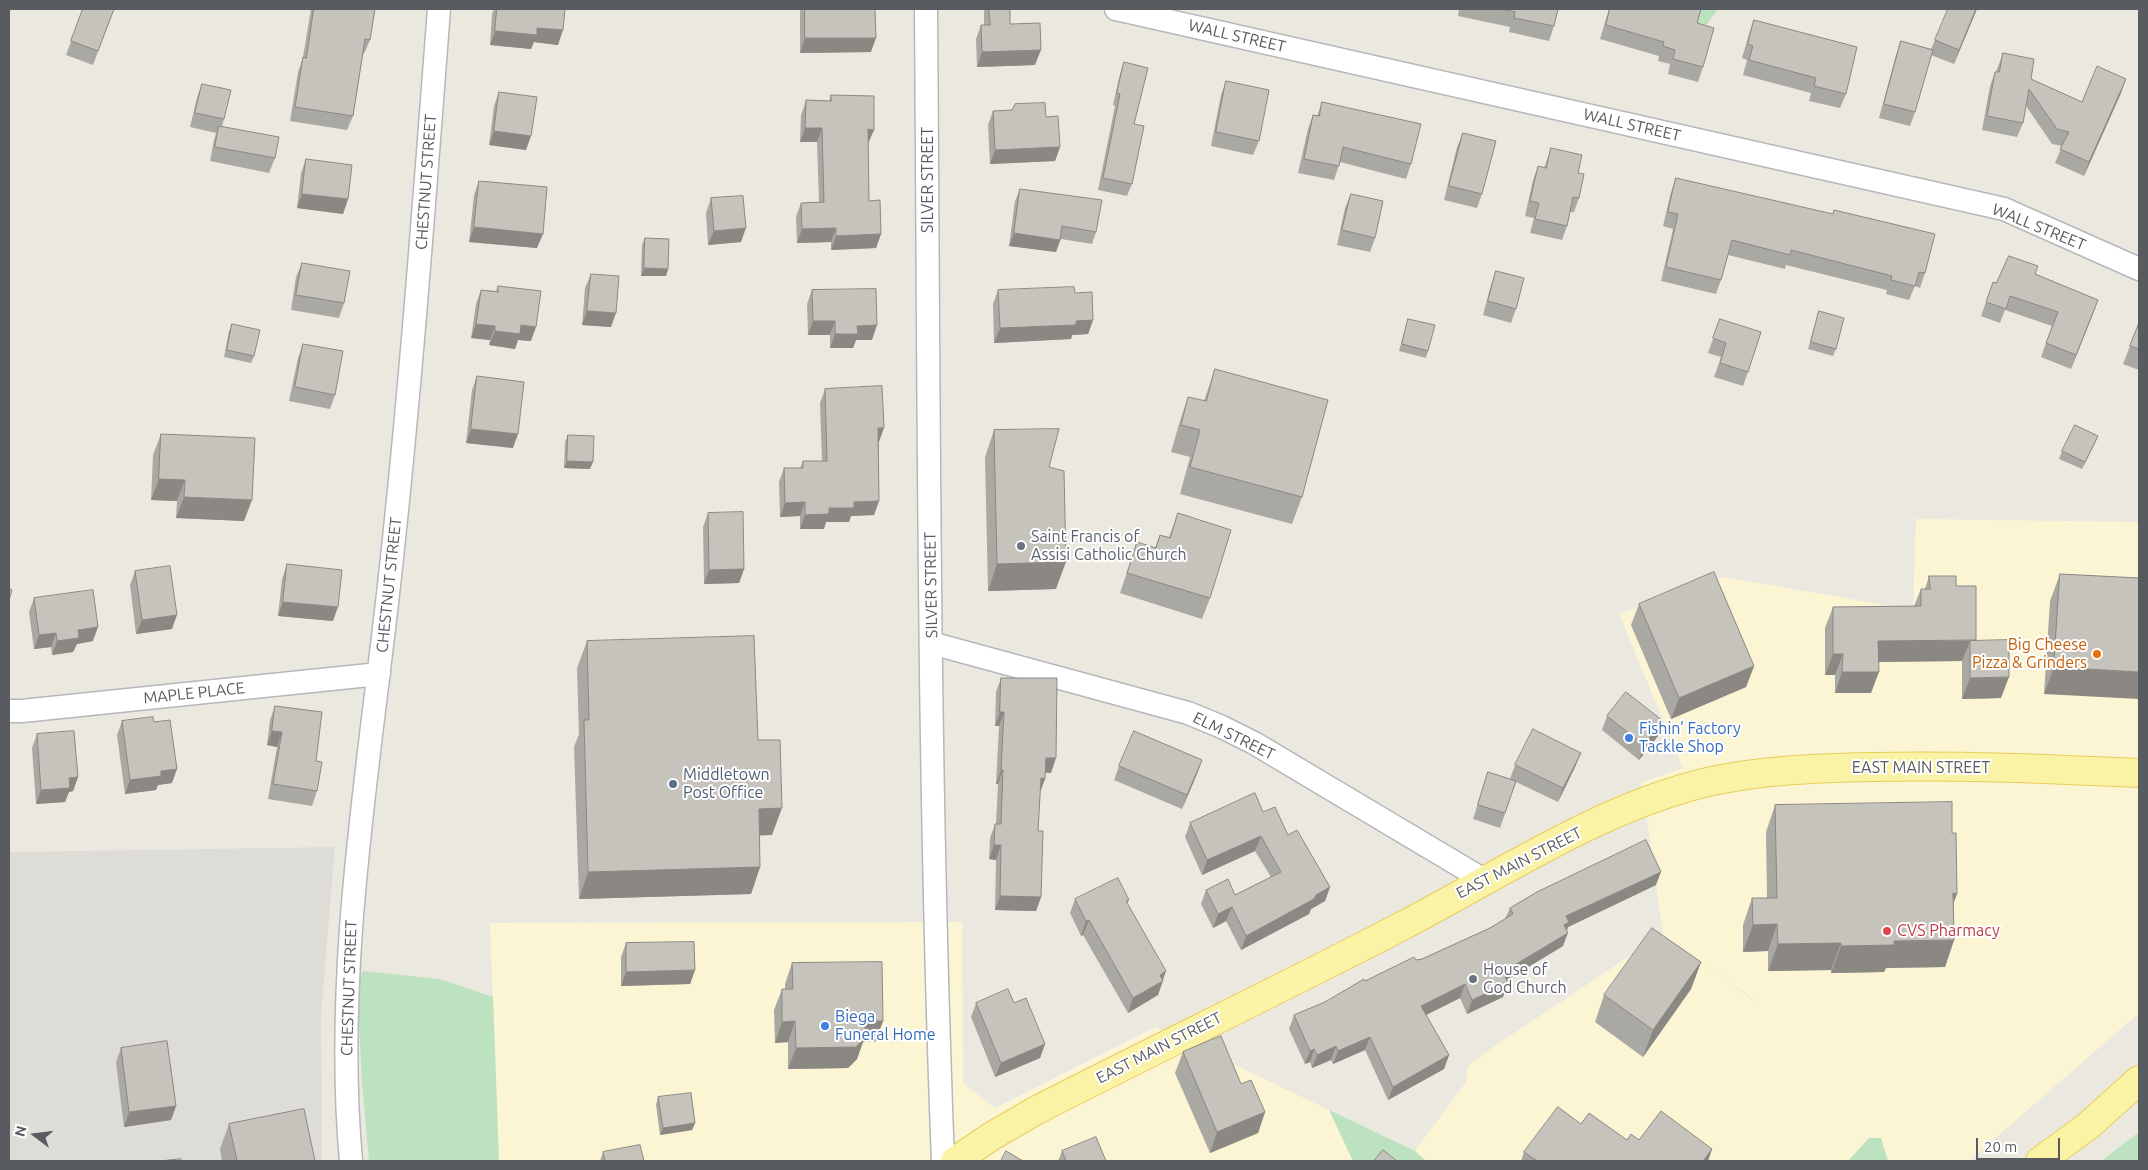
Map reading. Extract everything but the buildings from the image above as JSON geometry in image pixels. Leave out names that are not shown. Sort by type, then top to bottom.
[{"type":"main road","name":"EAST MAIN STREET","points":[[955,1161],[992,1136],[1035,1111],[1408,922],[1549,846],[1656,797],[1710,782],[1754,773],[1812,768],[1910,766],[2139,773]]},
{"type":"main road","points":[[2040,1161],[2088,1126],[2139,1080]]},
{"type":"street","name":"CHESTNUT STREET","points":[[351,1161],[346,1063],[350,938],[403,464],[439,9]]},
{"type":"street","name":"SILVER STREET","points":[[926,9],[931,643],[943,1161]]},
{"type":"street","name":"WALL STREET","points":[[1116,9],[2004,209],[2139,269]]},
{"type":"street","name":"ELM STREET","points":[[931,643],[1188,713],[1222,726],[1254,742],[1484,880]]},
{"type":"street","name":"MAPLE PLACE","points":[[9,711],[379,674]]},
{"type":"shaded area","points":[[1916,519],[2139,522],[2139,1013],[1969,1161],[1888,1161],[1881,1138],[1869,1138],[1848,1161],[1426,1161],[1415,1151],[1466,1082],[1468,1066],[1493,1047],[1663,934],[1642,782],[1683,768],[1619,614],[1724,577],[1913,610]],"holes":[[[1698,959],[1758,1002],[1753,1000]]]},
{"type":"shaded area","points":[[335,847],[321,1016],[322,1161],[9,1161],[9,852]]},
{"type":"shaded area","points":[[962,922],[963,1083],[995,1108],[1156,1027],[1329,1110],[1353,1161],[499,1161],[490,923]]},
{"type":"green space","points":[[1664,9],[1718,9],[1704,28]]},
{"type":"green space","points":[[363,971],[440,979],[493,997],[499,1161],[369,1161],[362,1083],[357,986]]},
{"type":"green space","points":[[1329,1110],[1415,1151],[1426,1161],[1353,1161]]},
{"type":"green space","points":[[2139,1132],[2139,1161],[2101,1161]]},
{"type":"green space","points":[[1869,1138],[1881,1138],[1888,1161],[1848,1161]]},
{"type":"place","name":"Saint Francis of Assisi Catholic Church","points":[[1021,546]]},
{"type":"place","name":"Big Cheese Pizza & Grinders","points":[[2097,654]]},
{"type":"place","name":"Fishin’ Factory Tackle Shop","points":[[1629,738]]},
{"type":"place","name":"Middletown Post Office","points":[[673,784]]},
{"type":"place","name":"CVS Pharmacy","points":[[1887,931]]},
{"type":"place","name":"House of God Church","points":[[1473,979]]},
{"type":"place","name":"Biega Funeral Home","points":[[825,1026]]}]
